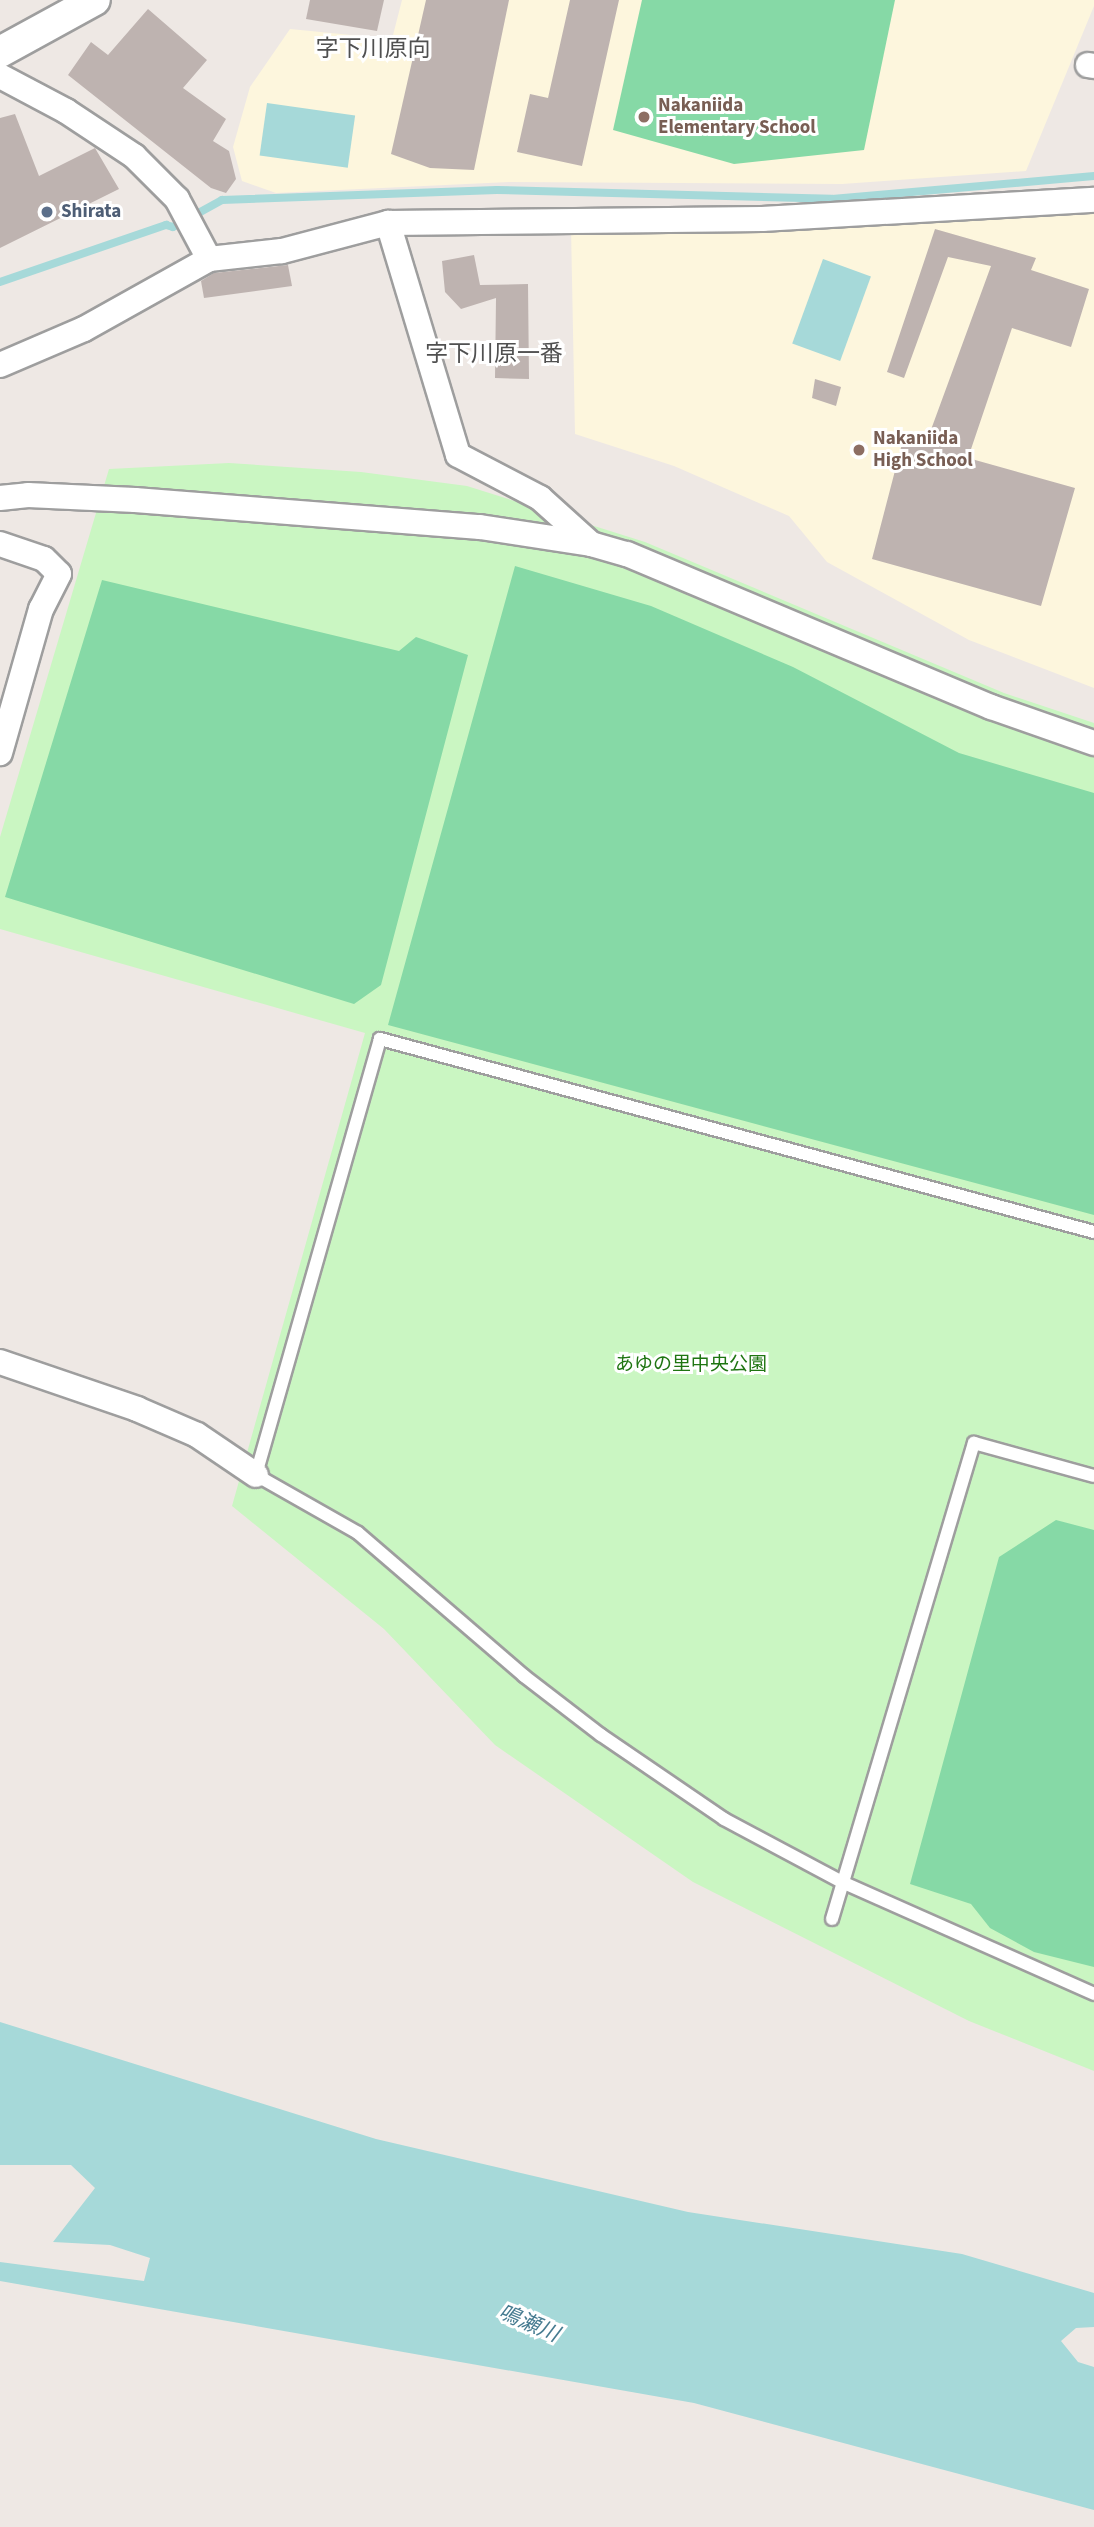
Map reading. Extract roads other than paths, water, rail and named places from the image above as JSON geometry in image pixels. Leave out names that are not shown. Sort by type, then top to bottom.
[{"type":"street","points":[[0,52],[95,0]]},
{"type":"street","points":[[0,76],[66,111],[134,156],[179,203],[209,259]]},
{"type":"street","points":[[0,365],[84,329],[209,259],[282,251],[388,223],[762,219],[1094,200]]},
{"type":"street","points":[[388,223],[458,455],[540,498],[591,544]]},
{"type":"street","points":[[0,498],[28,495],[162,502],[480,527],[591,544],[627,554],[991,707],[1094,743]]},
{"type":"street","points":[[0,544],[44,559],[59,574],[41,609],[0,753]]},
{"type":"street","points":[[0,1362],[137,1409],[197,1435],[256,1475]]},
{"type":"lane","points":[[1094,1232],[380,1039],[256,1475],[358,1533],[601,1735],[724,1819],[844,1883],[1094,1994]]},
{"type":"lane","points":[[832,1919],[974,1443],[1094,1476]]},
{"type":"water","points":[[267,103],[355,115],[348,168],[260,155]]},
{"type":"water","points":[[823,259],[871,276],[840,361],[792,344]]},
{"type":"water","name":"鳴瀬川","points":[[0,2022],[376,2139],[688,2212],[962,2254],[1094,2293],[1094,2327],[1076,2328],[1061,2341],[1078,2362],[1094,2367],[1094,2510],[694,2403],[0,2281],[0,2262],[144,2281],[150,2258],[110,2245],[53,2242],[95,2188],[71,2165],[0,2165]]},
{"type":"waterway","points":[[0,282],[166,225],[173,227],[222,200],[497,190],[832,199],[1094,176]]},
{"type":"place","name":"Nakaniida Elementary School","points":[[644,117]]},
{"type":"place","name":"Shirata","points":[[47,212]]},
{"type":"place","name":"Nakaniida High School","points":[[859,450]]},
{"type":"district","name":"字下川原向","points":[[373,49]]},
{"type":"district","name":"字下川原一番","points":[[494,354]]},
{"type":"park label","name":"あゆの里中央公園","points":[[691,1365]]}]
